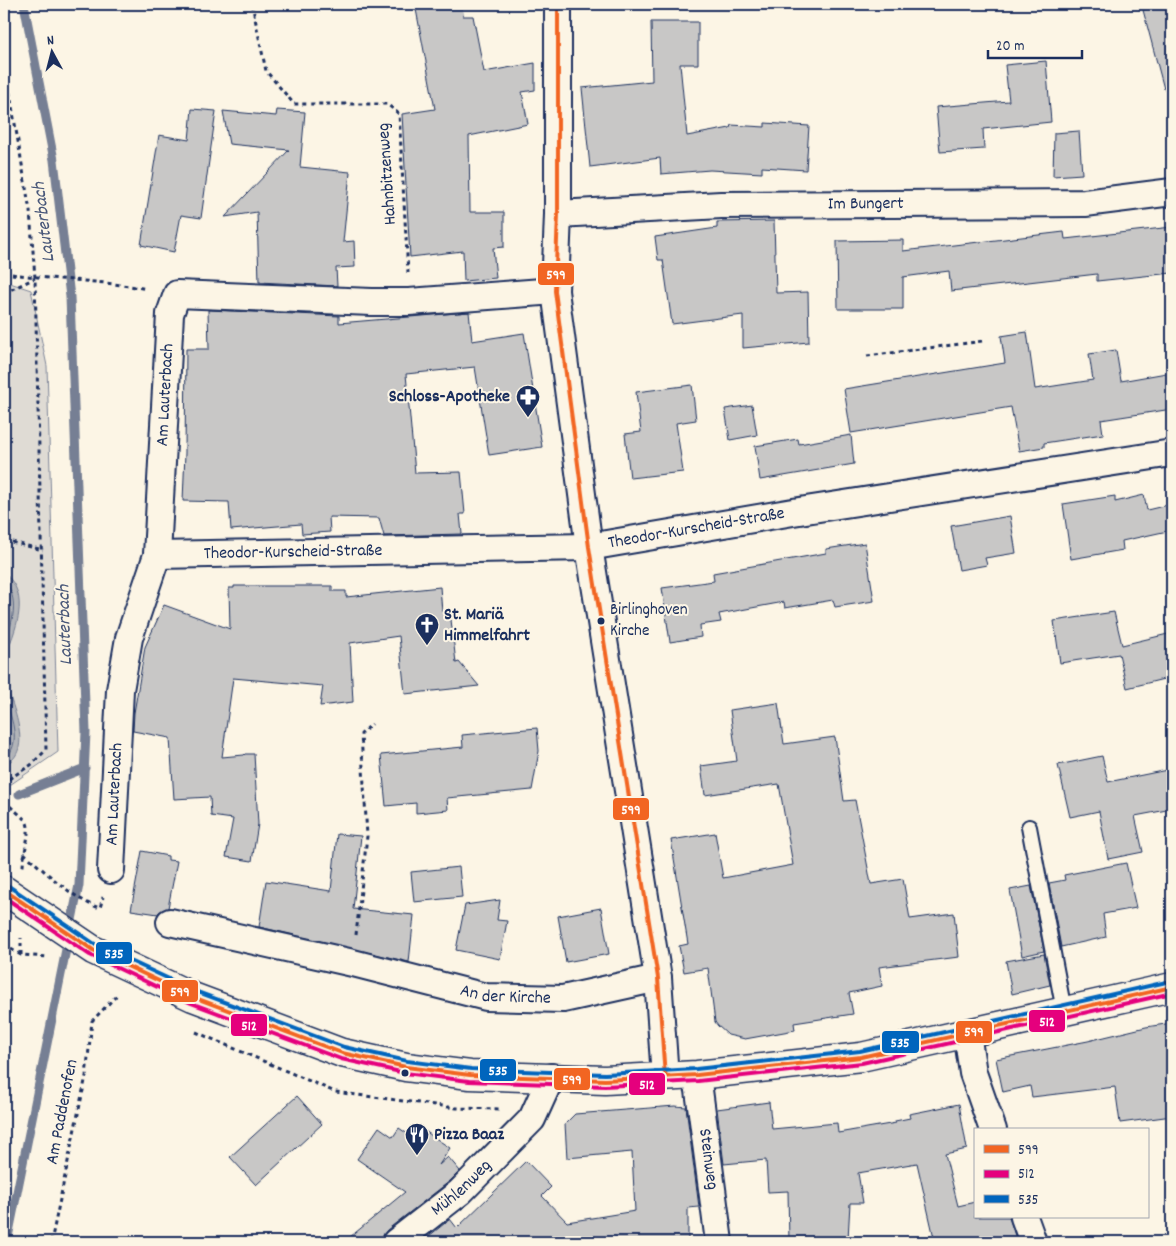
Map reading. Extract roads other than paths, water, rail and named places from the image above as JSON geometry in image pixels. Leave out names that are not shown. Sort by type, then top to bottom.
[{"type":"main road","points":[[4,890],[92,950],[193,997],[342,1053],[406,1067],[470,1075],[604,1080],[697,1075],[861,1057],[1172,986]]},
{"type":"street","points":[[558,4],[558,214],[555,291],[589,547],[658,978],[665,1077]]},
{"type":"street","name":"Im Bungert","points":[[558,214],[721,205],[1085,203],[1172,192]]},
{"type":"street","name":"Am Lauterbach","points":[[111,870],[120,690],[129,638],[157,555],[170,314],[176,294],[409,302],[555,291]]},
{"type":"street","name":"Theodor-Kurscheid-Straße","points":[[157,555],[589,547],[793,512],[1172,453]]},
{"type":"street","name":"An der Kirche","points":[[170,922],[353,963],[486,997],[563,999],[658,978]]},
{"type":"street","points":[[967,1033],[972,1073],[992,1128]]},
{"type":"street","name":"Steinweg","points":[[697,1075],[719,1242]]},
{"type":"street","name":"Mühlenweg","points":[[396,1242],[460,1192],[532,1119],[551,1077]]},
{"type":"street","points":[[1024,1218],[1033,1242]]},
{"type":"lane","points":[[1030,827],[1064,1011]]},
{"type":"water","points":[[4,573],[12,582],[17,592],[19,614],[13,637],[4,658]]},
{"type":"water","points":[[4,677],[15,712],[20,737],[19,749],[14,758],[4,765]]},
{"type":"waterway","name":"Lauterbach","points":[[7,1242],[79,885],[86,732],[70,297],[54,160],[24,4]]},
{"type":"waterway","points":[[19,794],[85,768]]},
{"type":"place","name":"Schloss-Apotheke","points":[[528,418]]},
{"type":"place","name":"Birlinghoven Kirche","points":[[601,621]]},
{"type":"place","name":"St. Mariä Himmelfahrt","points":[[427,646]]},
{"type":"place","name":"Pizza Baaz","points":[[417,1156]]}]
